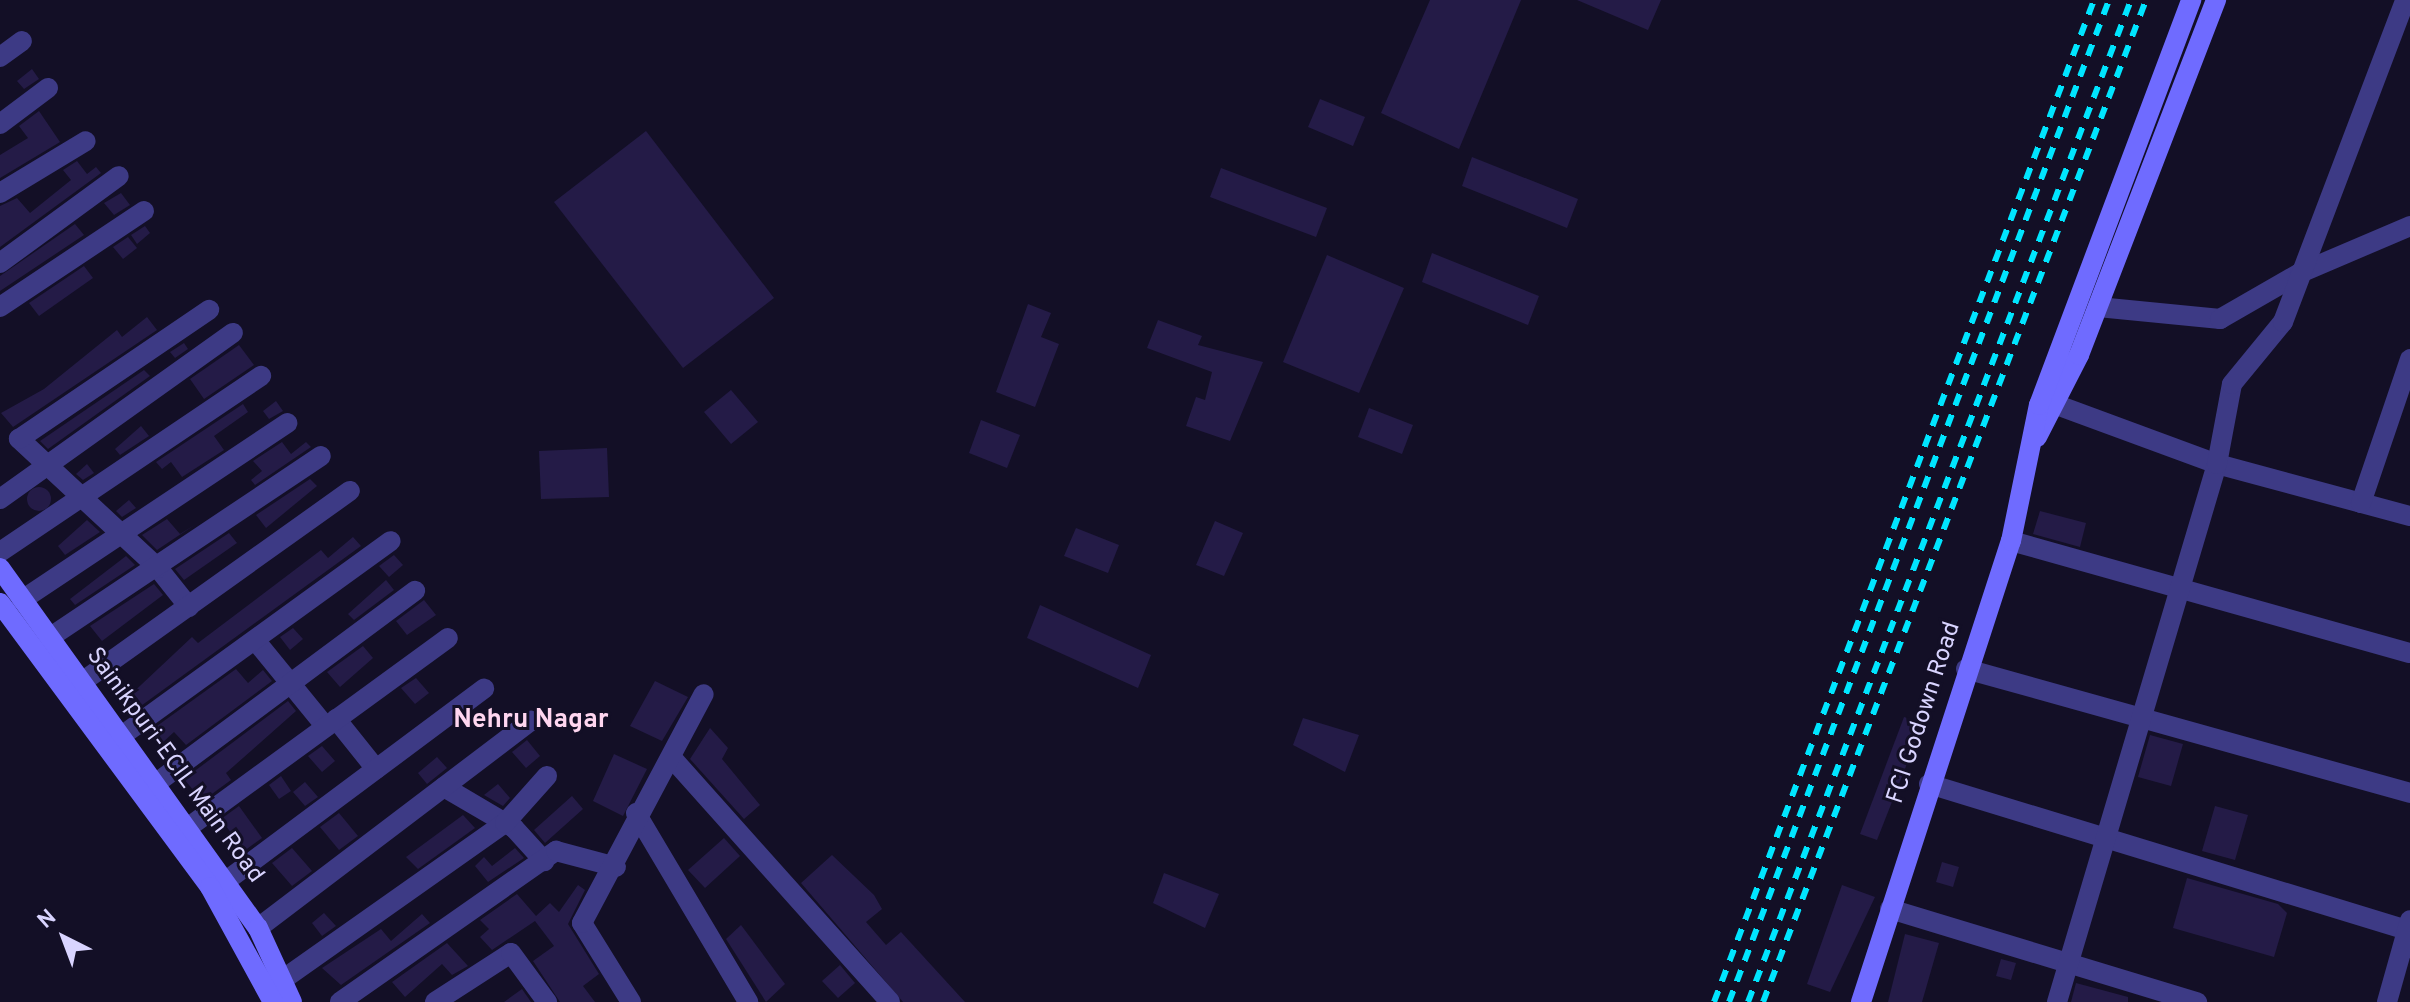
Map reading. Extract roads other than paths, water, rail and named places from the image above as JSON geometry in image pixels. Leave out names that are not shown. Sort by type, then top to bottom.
[{"type":"street","name":"FCI Godown Road","points":[[1861,1002],[1966,669],[2011,541],[2053,364],[2191,0]]},
{"type":"street","name":"FCI Godown Road","points":[[2035,440],[2057,405],[2098,307],[2216,0]]},
{"type":"street","points":[[2057,1002],[2217,464],[2232,384],[2283,322],[2405,0]]},
{"type":"street","points":[[0,57],[22,41]]},
{"type":"street","points":[[0,124],[48,88]]},
{"type":"street","points":[[0,193],[86,141]]},
{"type":"street","points":[[0,263],[119,176]]},
{"type":"street","points":[[0,307],[144,211]]},
{"type":"street","points":[[2098,307],[2220,319],[2300,273],[2410,226]]},
{"type":"street","points":[[189,607],[158,568],[19,439],[209,310]]},
{"type":"street","points":[[0,499],[233,333]]},
{"type":"street","points":[[2361,503],[2409,368]]},
{"type":"street","points":[[0,552],[261,376]]},
{"type":"street","points":[[2057,405],[2217,464],[2410,516]]},
{"type":"street","points":[[22,600],[287,423]]},
{"type":"street","points":[[49,638],[158,568],[321,456]]},
{"type":"street","points":[[82,682],[350,491]]},
{"type":"street","points":[[120,737],[391,541]]},
{"type":"street","points":[[2011,541],[2410,653]]},
{"type":"street","name":"Sainikpuri-ECIL Main Road","points":[[0,568],[258,928],[285,978],[292,1002]]},
{"type":"street","points":[[155,784],[415,591]]},
{"type":"street","name":"Sainikpuri-ECIL Main Road","points":[[0,603],[210,887],[273,1002]]},
{"type":"street","points":[[186,829],[448,638]]},
{"type":"street","points":[[255,640],[290,683],[376,769]]},
{"type":"street","points":[[1966,669],[2139,721],[2410,793]]},
{"type":"street","points":[[226,881],[484,689]]},
{"type":"street","points":[[631,1002],[582,923],[616,867],[636,813],[672,758],[704,694]]},
{"type":"street","points":[[258,928],[531,721]]},
{"type":"street","points":[[672,758],[890,1002]]},
{"type":"street","points":[[285,978],[505,823],[547,776]]},
{"type":"street","points":[[1929,784],[2103,840],[2409,927],[2387,1002]]},
{"type":"street","points":[[444,787],[505,823],[544,861]]},
{"type":"street","points":[[636,813],[748,1002]]},
{"type":"street","points":[[340,1002],[556,851],[616,867]]},
{"type":"street","points":[[1890,909],[2067,966],[2197,1002]]},
{"type":"street","points":[[435,1002],[511,953],[547,1002]]},
{"type":"railway","points":[[1714,1002],[2094,0]]},
{"type":"railway","points":[[1729,1002],[2109,0]]},
{"type":"railway","points":[[1748,1002],[2131,0]]},
{"type":"railway","points":[[1763,1002],[2146,0]]},
{"type":"district","name":"Nehru Nagar","points":[[531,721]]}]
